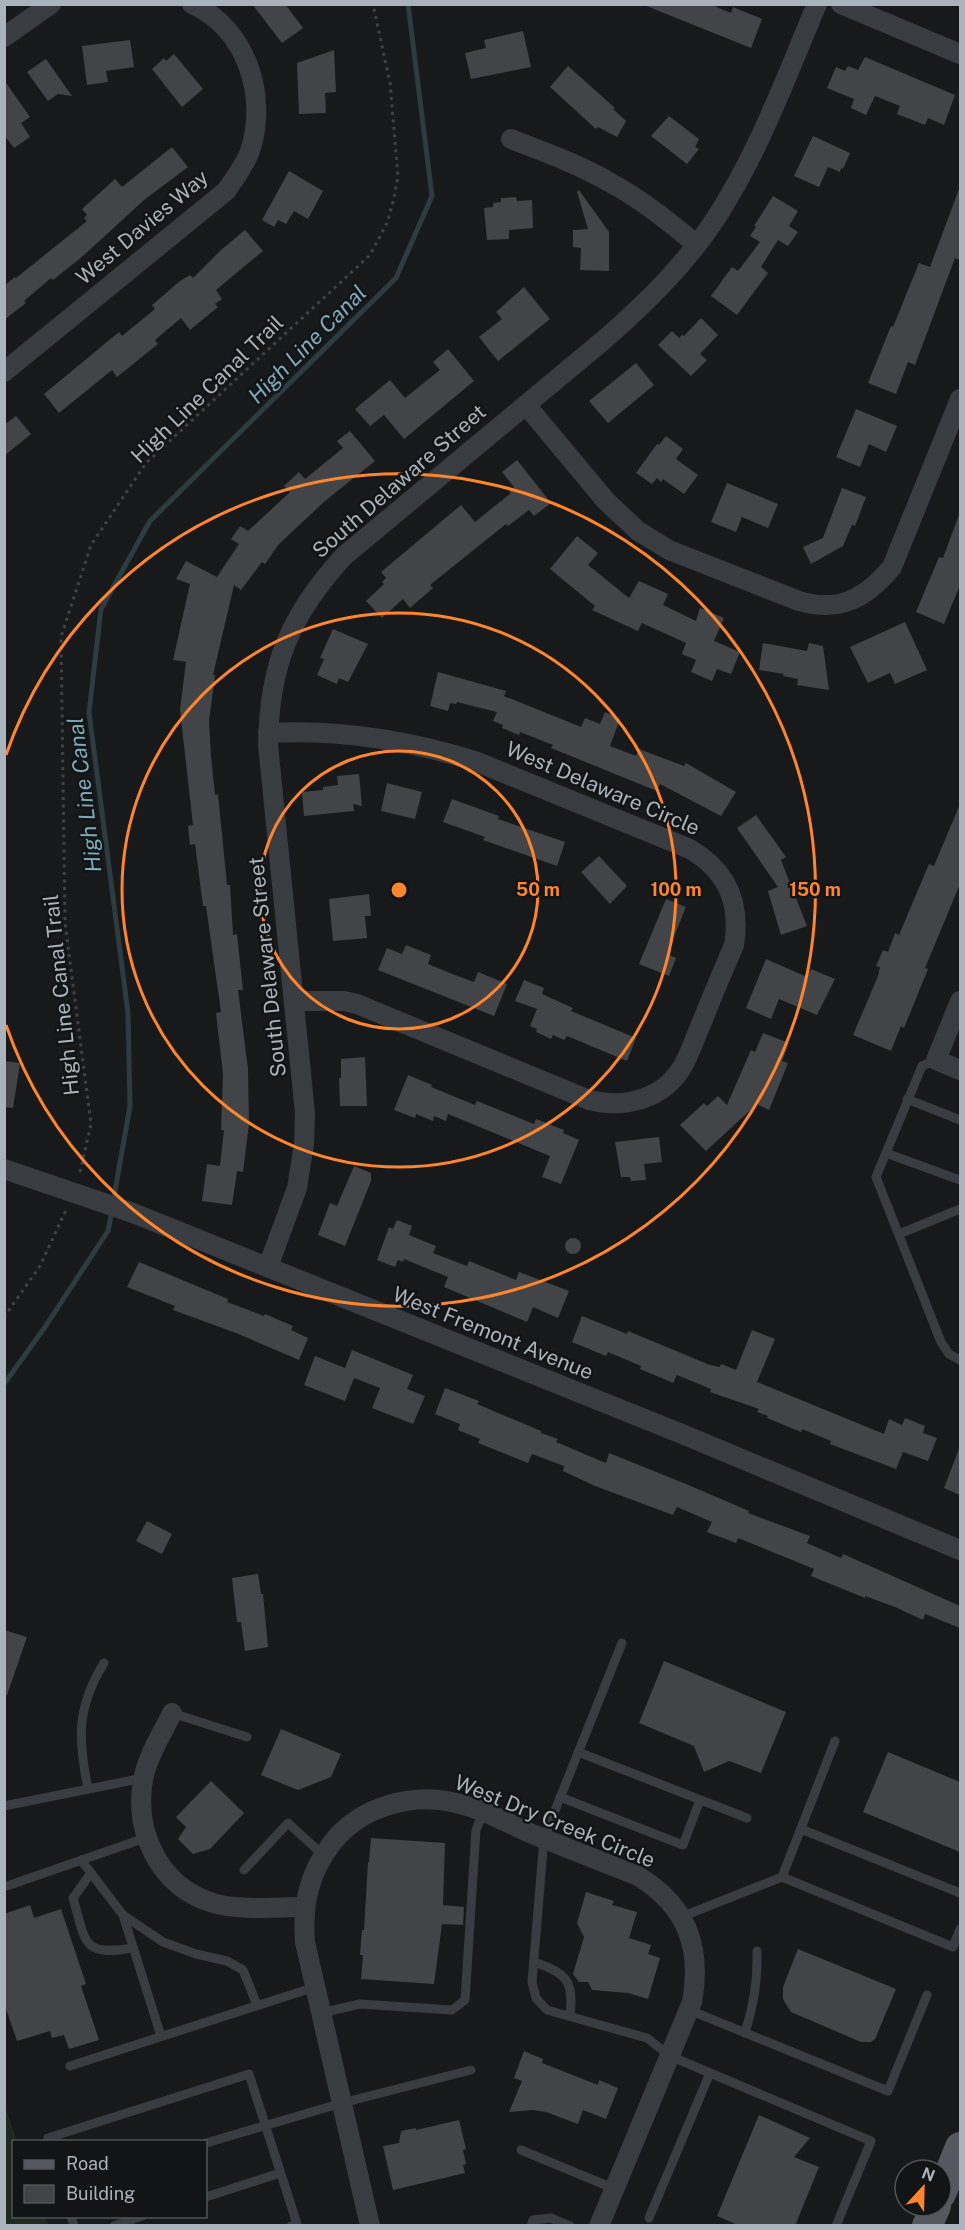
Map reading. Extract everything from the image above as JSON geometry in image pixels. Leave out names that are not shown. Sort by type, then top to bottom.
[{"type":"main road","points":[[953,2164],[960,2147]]},
{"type":"street","points":[[4,37],[51,4]]},
{"type":"street","name":"West Davies Way","points":[[4,372],[226,191],[242,168],[250,151],[255,126],[257,103],[254,84],[247,62],[227,30],[203,9],[192,4]]},
{"type":"street","name":"South Delaware Street","points":[[268,1266],[297,1188],[304,1143],[305,1113],[268,733],[269,704],[278,662],[288,635],[320,581],[344,556],[643,305],[696,244],[715,220],[746,168],[817,4]]},
{"type":"street","points":[[841,4],[960,54]]},
{"type":"street","points":[[511,139],[581,167],[609,182],[652,208],[696,244]]},
{"type":"street","points":[[526,405],[606,501],[638,531],[669,550],[799,601],[812,605],[834,605],[865,594],[878,584],[892,567],[960,399]]},
{"type":"street","name":"West Delaware Circle","points":[[268,733],[295,731],[341,733],[396,740],[440,750],[475,761],[690,849],[705,858],[720,874],[733,902],[736,927],[734,945],[684,1065],[670,1082],[656,1093],[627,1104],[606,1104],[589,1100],[357,1004],[344,1001],[295,1001]]},
{"type":"street","points":[[960,1001],[936,1060],[960,1070]]},
{"type":"street","name":"West Fremont Avenue","points":[[4,1169],[133,1213],[268,1266],[960,1550]]},
{"type":"street","points":[[172,1713],[143,1778],[141,1802],[146,1838],[151,1852],[173,1880],[213,1903],[236,1907],[304,1908]]},
{"type":"street","name":"West Dry Creek Circle","points":[[370,2226],[305,1942],[304,1908],[308,1887],[322,1856],[338,1836],[360,1818],[381,1807],[403,1801],[441,1800],[458,1803],[638,1876],[664,1894],[681,1917],[693,1945],[696,1981],[689,2010],[599,2226]]},
{"type":"lane","points":[[936,1060],[922,1066],[876,1177],[941,1342],[949,1354],[960,1360]]},
{"type":"lane","points":[[907,1099],[960,1120]]},
{"type":"lane","points":[[886,1153],[960,1180]]},
{"type":"lane","points":[[898,1234],[960,1209]]},
{"type":"lane","points":[[622,1643],[544,1838],[532,1982],[536,1998],[547,2010],[647,2038],[670,2056],[871,2141],[836,2226]]},
{"type":"lane","points":[[88,1789],[80,1749],[82,1713],[92,1682],[104,1663]]},
{"type":"lane","points":[[172,1713],[247,1737]]},
{"type":"lane","points":[[782,1877],[835,1741]]},
{"type":"lane","points":[[578,1752],[747,1818]]},
{"type":"lane","points":[[4,1806],[143,1778]]},
{"type":"lane","points":[[560,1797],[683,1845],[700,1800]]},
{"type":"lane","points":[[321,2013],[360,2004],[452,2010],[465,2000],[476,1830],[483,1813]]},
{"type":"lane","points":[[243,1870],[288,1823],[322,1856]]},
{"type":"lane","points":[[801,1829],[960,1893]]},
{"type":"lane","points":[[7,1886],[146,1838]]},
{"type":"lane","points":[[81,1860],[123,1915],[163,1942],[196,1954],[227,1961],[243,1970],[257,2005]]},
{"type":"lane","points":[[91,1873],[73,1898],[87,1942],[95,1950],[111,1952],[133,1948]]},
{"type":"lane","points":[[681,1917],[782,1877],[953,1947],[960,1929]]},
{"type":"lane","points":[[123,1915],[161,2036]]},
{"type":"lane","points":[[745,2033],[755,2002],[758,1978],[757,1951]]},
{"type":"lane","points":[[534,1962],[555,1969],[566,1980],[573,1994],[570,2016]]},
{"type":"lane","points":[[70,2066],[315,1987]]},
{"type":"lane","points":[[689,2010],[888,2091],[927,1995]]},
{"type":"lane","points":[[207,2143],[342,2103],[471,2070]]},
{"type":"lane","points":[[649,2218],[710,2073]]},
{"type":"lane","points":[[48,2140],[48,2138],[249,2074],[295,2225]]},
{"type":"lane","points":[[521,2150],[615,2189]]},
{"type":"lane","points":[[207,2197],[280,2173]]},
{"type":"lane","points":[[114,2226],[139,2218]]},
{"type":"lane","points":[[531,2226],[533,2220],[551,2218],[570,2226]]},
{"type":"path","name":"High Line Canal Trail","points":[[80,1172],[91,1124],[65,922],[61,637],[91,544],[146,464],[370,255],[379,240],[393,202],[398,177],[390,83],[373,4]]},
{"type":"path","points":[[4,1317],[40,1266],[68,1206]]},
{"type":"shaded area","points":[[5,2107],[17,2140],[12,2140],[12,2218],[45,2218],[48,2225],[5,2225]]},
{"type":"building","points":[[252,4],[285,4],[303,28],[282,43]]},
{"type":"building","points":[[709,4],[731,13],[733,7],[762,19],[751,48],[644,5]]},
{"type":"building","points":[[523,31],[531,67],[471,79],[465,53],[486,48],[484,40]]},
{"type":"building","points":[[130,40],[134,67],[106,71],[108,82],[87,85],[82,46]]},
{"type":"building","points":[[334,50],[336,92],[325,93],[326,113],[299,114],[297,63]]},
{"type":"building","points":[[174,54],[203,89],[182,107],[152,69],[164,58],[166,61]]},
{"type":"building","points":[[865,57],[955,95],[944,125],[928,118],[925,125],[897,114],[900,106],[875,96],[866,115],[851,108],[854,99],[827,88],[836,67],[845,71],[848,66],[858,70]]},
{"type":"building","points":[[46,59],[72,96],[58,94],[48,101],[27,72]]},
{"type":"building","points":[[568,66],[615,108],[613,109],[626,121],[617,137],[598,127],[596,129],[550,87]]},
{"type":"building","points":[[4,80],[30,117],[21,123],[30,137],[14,148],[4,135]]},
{"type":"building","points":[[669,116],[699,139],[695,147],[699,149],[687,164],[651,136]]},
{"type":"building","points":[[813,136],[850,153],[840,172],[828,167],[819,187],[794,176]]},
{"type":"building","points":[[172,147],[188,167],[144,200],[83,256],[53,280],[51,278],[24,301],[26,303],[4,320],[4,286],[87,221],[84,218],[87,215],[82,209],[115,179],[122,187]]},
{"type":"building","points":[[289,171],[323,191],[308,219],[294,211],[286,224],[278,220],[274,227],[262,220]]},
{"type":"building","points":[[959,189],[960,260],[955,258],[915,365],[908,362],[896,394],[868,383],[919,263],[930,267]]},
{"type":"building","points":[[579,190],[609,232],[609,271],[580,270],[581,248],[573,247],[573,230],[588,229],[577,192]]},
{"type":"building","points":[[773,196],[798,211],[789,226],[798,232],[788,246],[778,240],[761,267],[768,273],[737,315],[711,296],[732,267],[738,271],[760,242],[750,236]]},
{"type":"building","points":[[516,197],[517,201],[532,200],[533,228],[509,230],[509,239],[487,240],[484,208],[493,207],[493,203],[501,202],[501,198]]},
{"type":"building","points":[[245,230],[263,251],[216,290],[222,299],[215,304],[218,307],[190,330],[181,318],[155,340],[158,344],[117,377],[112,370],[59,413],[44,394],[119,332],[122,336],[155,309],[152,305],[180,281],[190,275],[193,278]]},
{"type":"building","points":[[524,287],[550,319],[498,361],[479,337],[502,319],[496,312]]},
{"type":"building","points":[[701,318],[718,335],[700,354],[707,360],[691,376],[658,345],[672,331],[679,338],[684,336]]},
{"type":"building","points":[[448,349],[474,381],[404,439],[384,415],[370,426],[355,409],[390,380],[405,398],[440,370],[433,362]]},
{"type":"building","points":[[636,363],[654,385],[608,423],[589,401]]},
{"type":"building","points":[[856,409],[897,426],[886,452],[869,444],[860,467],[836,457]]},
{"type":"building","points":[[16,416],[31,434],[4,456],[4,425]]},
{"type":"building","points":[[350,431],[375,461],[325,501],[279,544],[265,564],[262,562],[241,590],[234,585],[213,675],[215,675],[209,721],[211,756],[215,795],[218,794],[227,885],[230,885],[233,935],[237,934],[243,990],[238,990],[248,1069],[249,1124],[243,1172],[237,1171],[232,1205],[202,1201],[207,1164],[220,1166],[224,1130],[221,1130],[223,1074],[216,1013],[221,1012],[195,844],[190,845],[188,826],[193,825],[180,710],[186,662],[173,660],[190,584],[176,579],[186,561],[217,577],[239,544],[231,539],[240,526],[248,531],[290,492],[284,486],[299,472],[305,479],[343,448],[337,441]]},
{"type":"building","points":[[666,436],[683,449],[676,459],[698,475],[684,494],[663,479],[661,482],[657,478],[652,484],[636,473],[657,444],[659,445]]},
{"type":"building","points":[[517,460],[551,503],[534,516],[529,510],[508,526],[506,524],[430,585],[433,588],[410,608],[403,599],[382,618],[366,601],[384,584],[382,582],[386,578],[381,572],[461,505],[475,522],[511,493],[509,491],[514,487],[502,472]]},
{"type":"building","points":[[727,483],[778,504],[768,528],[742,517],[736,532],[711,522]]},
{"type":"building","points":[[842,488],[866,497],[855,526],[852,525],[843,546],[811,564],[803,547],[823,538]]},
{"type":"building","points":[[959,515],[960,585],[944,624],[916,612],[939,557],[943,558]]},
{"type":"building","points":[[577,536],[598,553],[588,565],[629,598],[639,581],[668,594],[663,605],[696,621],[700,608],[724,618],[714,641],[740,652],[731,674],[717,669],[712,681],[691,672],[696,660],[682,654],[686,643],[642,623],[638,631],[592,610],[595,606],[550,569]]},
{"type":"building","points":[[905,622],[927,670],[895,684],[890,673],[868,683],[850,647]]},
{"type":"building","points":[[333,629],[368,644],[348,682],[339,678],[337,684],[317,675],[324,659],[320,658]]},
{"type":"building","points":[[763,643],[807,651],[809,643],[823,646],[829,690],[797,685],[798,679],[759,670]]},
{"type":"building","points":[[438,672],[506,691],[504,696],[581,727],[585,718],[600,724],[605,712],[620,719],[610,746],[636,756],[639,749],[684,766],[686,763],[736,792],[721,816],[660,784],[657,791],[551,748],[553,745],[520,732],[519,735],[502,728],[503,725],[493,721],[497,712],[457,702],[456,704],[450,703],[448,711],[430,706]]},
{"type":"building","points":[[359,774],[362,806],[353,804],[354,811],[304,816],[302,792],[323,790],[323,787],[338,785],[337,776]]},
{"type":"building","points":[[387,783],[422,792],[415,819],[381,811]]},
{"type":"building","points":[[452,799],[499,816],[498,819],[565,842],[557,866],[483,840],[485,837],[443,822]]},
{"type":"building","points":[[960,804],[960,884],[925,968],[928,969],[904,1028],[901,1026],[891,1051],[853,1035],[878,976],[880,967],[876,966],[883,950],[888,952],[895,933],[899,935],[929,864],[934,866]]},
{"type":"building","points":[[756,815],[786,857],[781,860],[807,926],[781,935],[768,891],[778,887],[737,828]]},
{"type":"building","points":[[599,856],[627,886],[610,904],[581,872]]},
{"type":"building","points":[[369,894],[371,916],[365,916],[367,938],[333,941],[329,899]]},
{"type":"building","points":[[666,899],[686,907],[667,954],[676,958],[669,976],[639,964]]},
{"type":"building","points":[[406,945],[431,955],[428,964],[455,975],[474,982],[478,972],[507,984],[494,1016],[378,970],[387,948],[402,954]]},
{"type":"building","points":[[766,959],[807,977],[811,969],[835,979],[817,1015],[779,999],[771,1019],[746,1008]]},
{"type":"building","points":[[524,980],[544,988],[542,994],[573,1008],[571,1011],[636,1038],[627,1061],[567,1036],[564,1040],[553,1035],[551,1039],[536,1032],[537,1029],[530,1026],[537,1009],[515,1001]]},
{"type":"building","points":[[763,1033],[789,1043],[782,1061],[788,1063],[769,1110],[757,1104],[706,1151],[680,1125],[704,1103],[707,1106],[718,1096],[727,1105],[751,1050],[755,1052]]},
{"type":"building","points":[[365,1057],[367,1106],[340,1106],[341,1059]]},
{"type":"building","points":[[4,1061],[20,1063],[13,1108],[4,1107]]},
{"type":"building","points":[[408,1075],[475,1105],[477,1101],[534,1124],[536,1119],[564,1130],[563,1133],[579,1140],[561,1184],[542,1177],[550,1156],[448,1114],[446,1121],[434,1116],[433,1121],[416,1114],[415,1118],[394,1110]]},
{"type":"building","points":[[659,1137],[662,1162],[644,1164],[646,1180],[631,1181],[630,1177],[621,1177],[615,1142]]},
{"type":"building","points":[[354,1166],[371,1173],[371,1181],[345,1246],[318,1235],[330,1203],[337,1206]]},
{"type":"building","points":[[397,1220],[412,1226],[409,1235],[436,1246],[433,1253],[467,1266],[469,1261],[516,1280],[519,1272],[569,1291],[558,1318],[533,1307],[527,1322],[444,1287],[448,1277],[404,1259],[403,1262],[398,1260],[395,1267],[377,1260],[389,1227],[393,1229]]},
{"type":"building","points":[[573,1238],[579,1240],[581,1246],[579,1252],[573,1254],[567,1252],[565,1246],[567,1240]]},
{"type":"building","points":[[139,1262],[228,1299],[227,1302],[293,1326],[291,1330],[308,1338],[299,1360],[236,1333],[173,1310],[175,1306],[127,1287]]},
{"type":"building","points":[[582,1316],[627,1334],[628,1331],[710,1365],[720,1367],[721,1364],[736,1370],[752,1330],[775,1339],[757,1382],[884,1434],[889,1419],[902,1425],[905,1418],[925,1426],[923,1433],[937,1438],[928,1461],[903,1452],[896,1469],[830,1444],[831,1441],[802,1429],[801,1432],[767,1418],[768,1416],[757,1412],[759,1409],[710,1392],[711,1389],[677,1375],[673,1383],[608,1352],[606,1356],[572,1342]]},
{"type":"building","points":[[352,1350],[413,1375],[407,1389],[425,1396],[413,1424],[372,1408],[380,1388],[354,1378],[345,1401],[304,1385],[315,1356],[345,1368]]},
{"type":"building","points":[[445,1388],[479,1401],[477,1404],[541,1431],[541,1433],[558,1439],[556,1442],[606,1463],[609,1453],[749,1511],[748,1513],[810,1536],[807,1543],[841,1558],[843,1554],[960,1606],[960,1628],[925,1614],[923,1620],[895,1607],[865,1596],[865,1598],[811,1576],[814,1569],[738,1538],[736,1543],[707,1532],[712,1522],[677,1507],[673,1515],[595,1486],[563,1471],[564,1466],[532,1454],[528,1463],[478,1443],[480,1439],[458,1430],[460,1424],[435,1414]]},
{"type":"building","points":[[960,1449],[960,1495],[944,1488]]},
{"type":"building","points":[[147,1521],[172,1534],[162,1554],[136,1541]]},
{"type":"building","points":[[258,1574],[261,1594],[263,1594],[268,1647],[245,1651],[241,1622],[237,1622],[232,1578]]},
{"type":"building","points":[[4,1630],[27,1637],[7,1695],[4,1695]]},
{"type":"building","points":[[664,1661],[786,1712],[761,1773],[729,1761],[704,1772],[694,1746],[639,1723]]},
{"type":"building","points":[[281,1729],[341,1754],[331,1777],[298,1790],[261,1775]]},
{"type":"building","points":[[888,1752],[960,1782],[960,1852],[863,1812]]},
{"type":"building","points":[[211,1781],[244,1813],[210,1849],[193,1854],[178,1839],[186,1827],[176,1817]]},
{"type":"building","points":[[371,1838],[445,1843],[443,1905],[464,1907],[463,1925],[442,1924],[434,1984],[361,1979],[363,1955],[360,1955]]},
{"type":"building","points":[[586,1892],[614,1901],[612,1905],[637,1912],[629,1938],[651,1945],[648,1954],[660,1958],[648,1999],[628,1993],[592,1990],[588,1982],[579,1982],[573,1974],[584,1937],[577,1923]]},
{"type":"building","points":[[30,1905],[34,1918],[61,1909],[86,1984],[81,1986],[99,2040],[69,2049],[64,2035],[52,2038],[50,2031],[17,2041],[4,2003],[4,1914]]},
{"type":"building","points":[[798,1949],[896,1989],[875,2039],[871,2042],[861,2042],[791,2012],[783,1999],[783,1987]]},
{"type":"building","points":[[524,2051],[543,2059],[542,2063],[598,2085],[599,2080],[618,2088],[606,2119],[583,2110],[578,2124],[546,2112],[533,2110],[509,2112],[522,2081],[514,2078]]},
{"type":"building","points":[[759,2115],[810,2138],[794,2157],[819,2167],[795,2226],[740,2226],[717,2216]]},
{"type":"building","points":[[459,2120],[466,2149],[463,2150],[465,2173],[393,2190],[383,2146],[399,2143],[401,2131],[416,2128],[416,2130]]},
{"type":"waterway","name":"High Line Canal","points":[[113,1202],[130,1106],[128,1013],[89,712],[101,609],[150,521],[396,278],[432,196],[408,4]]},
{"type":"waterway","name":"High Line Canal","points":[[4,1384],[45,1327],[108,1231],[112,1211]]}]
